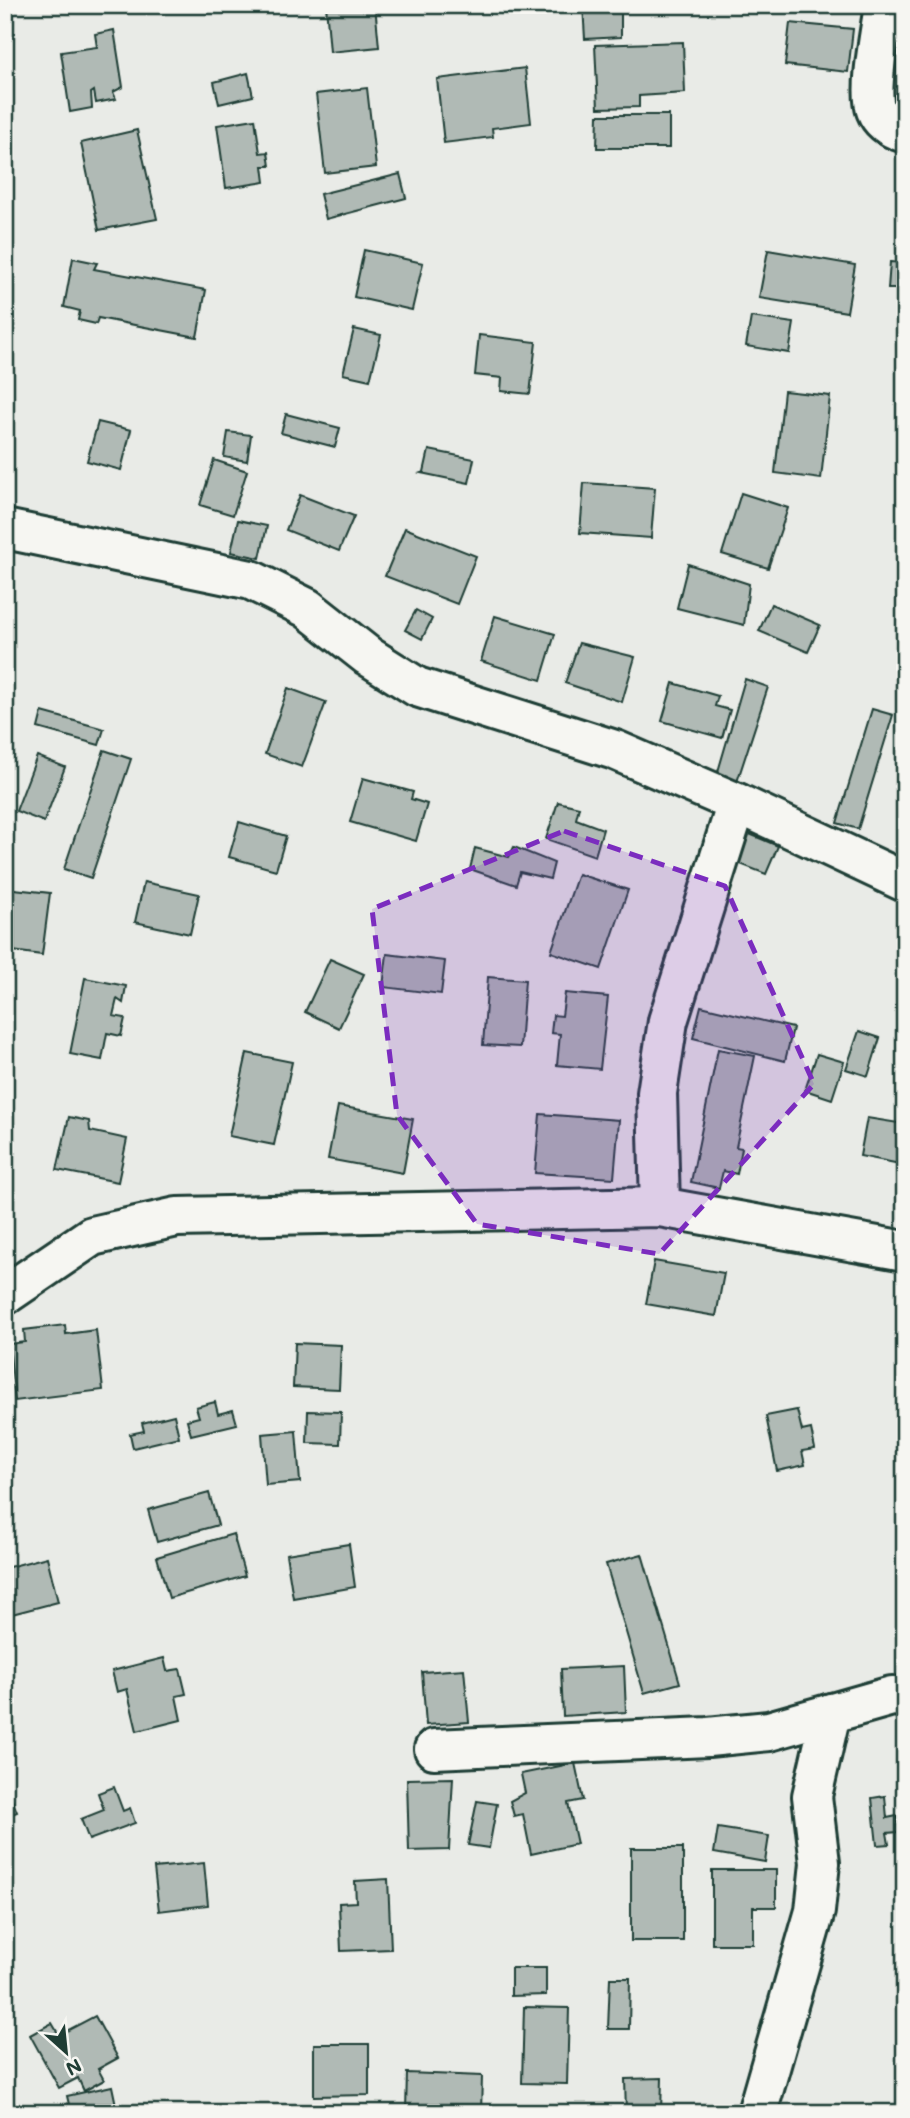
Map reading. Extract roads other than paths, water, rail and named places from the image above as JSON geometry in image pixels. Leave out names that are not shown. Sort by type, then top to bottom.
[{"type":"street","points":[[884,5],[874,89],[876,110],[889,128],[905,133]]},
{"type":"street","points":[[5,529],[251,580],[307,608],[368,656],[417,687],[615,750],[737,803],[905,882]]},
{"type":"street","points":[[660,1207],[657,1093],[668,1021],[737,803]]},
{"type":"street","points":[[5,1295],[92,1236],[177,1217],[660,1207],[905,1251]]},
{"type":"street","points":[[434,1749],[708,1737],[769,1731],[892,1696],[905,1698]]},
{"type":"street","points":[[757,2113],[815,1911],[820,1863],[812,1796],[831,1713]]}]
